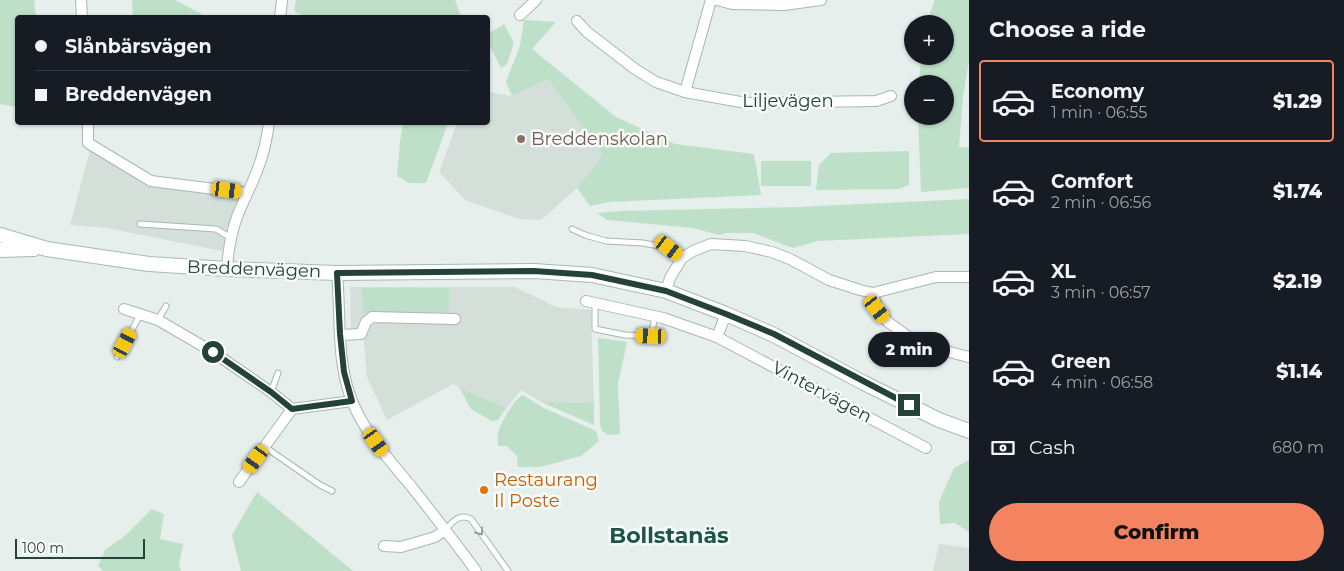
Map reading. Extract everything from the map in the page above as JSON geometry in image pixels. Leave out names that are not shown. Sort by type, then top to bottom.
[{"type":"street","points":[[81,0],[82,15]]},
{"type":"street","points":[[280,15],[282,0]]},
{"type":"street","points":[[520,15],[536,0]]},
{"type":"street","points":[[685,92],[711,0]]},
{"type":"street","points":[[717,0],[732,4],[784,5],[821,0]]},
{"type":"street","name":"Liljevägen","points":[[577,21],[588,32],[656,82],[685,92],[746,102],[876,101],[891,96]]},
{"type":"street","points":[[88,125],[88,143],[151,180],[246,193]]},
{"type":"street","points":[[227,270],[231,238],[246,193],[257,170],[269,125]]},
{"type":"street","name":"Breddenvägen","points":[[0,235],[47,249],[149,264],[227,270],[337,273],[534,271],[592,275],[666,291],[726,314],[774,334],[864,383],[939,420],[969,430]]},
{"type":"street","points":[[666,291],[670,278],[682,258],[693,251],[711,244],[745,246],[772,252],[790,259],[829,280],[873,293],[936,277],[969,277]]},
{"type":"street","name":"Breddenvägen","points":[[0,250],[47,249]]},
{"type":"street","points":[[337,273],[344,372],[352,401],[383,452],[476,571]]},
{"type":"street","points":[[873,293],[877,309],[888,322],[917,343],[968,357]]},
{"type":"street","name":"Vintervägen","points":[[591,301],[654,316],[717,337],[926,448]]},
{"type":"street","points":[[124,309],[158,320],[213,352],[292,409]]},
{"type":"street","points":[[717,337],[726,314]]},
{"type":"street","points":[[340,334],[361,334],[366,322],[372,317],[455,319]]},
{"type":"street","points":[[239,482],[292,409],[352,401]]},
{"type":"street","points":[[384,546],[401,547],[435,537],[445,530]]},
{"type":"lane","points":[[140,224],[216,229],[231,238]]},
{"type":"lane","points":[[572,229],[606,241],[643,243],[669,248],[682,258]]},
{"type":"lane","points":[[591,301],[595,329],[625,335],[651,336],[654,316]]},
{"type":"lane","points":[[158,320],[166,306]]},
{"type":"lane","points":[[117,357],[140,314]]},
{"type":"lane","points":[[271,392],[278,373]]},
{"type":"lane","points":[[264,447],[332,491]]},
{"type":"lane","points":[[445,530],[456,518],[466,516],[471,519],[508,571]]},
{"type":"shaded area","name":"Breddenskolan","points":[[548,79],[603,155],[577,188],[541,220],[519,219],[465,200],[439,172],[456,125],[490,125],[490,92],[512,96]]},
{"type":"shaded area","points":[[91,147],[150,183],[239,196],[222,251],[107,228],[70,225]]},
{"type":"shaded area","points":[[350,287],[515,287],[556,307],[591,310],[594,403],[541,402],[521,390],[506,408],[453,384],[387,420],[367,377],[363,332],[351,331]]},
{"type":"shaded area","points":[[939,544],[969,548],[969,571],[933,571]]},
{"type":"green space","points":[[0,0],[34,0],[36,15],[15,15],[15,107],[0,104]]},
{"type":"green space","points":[[132,0],[175,0],[202,14],[200,15],[133,15]]},
{"type":"green space","points":[[296,0],[455,0],[460,15],[303,15],[294,11]]},
{"type":"green space","points":[[935,0],[969,0],[969,62],[963,96],[959,147],[969,147],[969,188],[921,192],[918,125],[954,125],[954,75],[920,75],[920,65],[954,65],[954,15],[929,15]]},
{"type":"green space","points":[[524,20],[556,22],[532,49],[616,117],[675,144],[754,154],[761,195],[609,202],[590,206],[577,188],[603,155],[548,79],[512,96],[506,82],[520,46]]},
{"type":"green space","points":[[504,24],[514,43],[507,64],[501,68],[490,47],[490,33]]},
{"type":"green space","points":[[403,125],[447,125],[426,183],[409,183],[397,176]]},
{"type":"green space","points":[[909,151],[909,185],[899,189],[816,190],[819,165],[831,153]]},
{"type":"green space","points":[[761,161],[811,161],[811,186],[761,186]]},
{"type":"green space","points":[[969,199],[969,234],[818,241],[793,248],[753,233],[727,233],[719,235],[693,228],[607,220],[597,213],[797,207]]},
{"type":"green space","points":[[362,288],[449,288],[449,312],[363,313]]},
{"type":"green space","points":[[598,338],[627,342],[618,384],[620,434],[608,435],[602,431],[600,425]]},
{"type":"green space","points":[[459,387],[506,408],[498,420],[492,421],[471,409]]},
{"type":"green space","points":[[523,395],[544,408],[596,431],[599,441],[581,456],[540,467],[518,467],[517,456],[507,446],[498,446],[498,433],[508,412]]},
{"type":"green space","points":[[541,402],[594,403],[594,425]]},
{"type":"green space","points":[[969,460],[969,532],[955,523],[940,524],[939,502],[954,468]]},
{"type":"green space","points":[[257,492],[353,571],[241,571],[232,535]]},
{"type":"green space","points":[[152,509],[164,514],[160,539],[183,544],[179,565],[181,571],[103,571],[98,566],[105,550],[126,535]]},
{"type":"place","name":"Breddenskolan","points":[[521,139]]},
{"type":"place","name":"Restaurang Il Poste","points":[[484,490]]},
{"type":"district","name":"Bollstanäs","points":[[669,535]]},
{"type":"route","points":[[213,352],[292,409],[352,401],[344,372],[337,273],[534,271],[592,275],[666,291],[726,314],[774,334],[909,405]]}]
